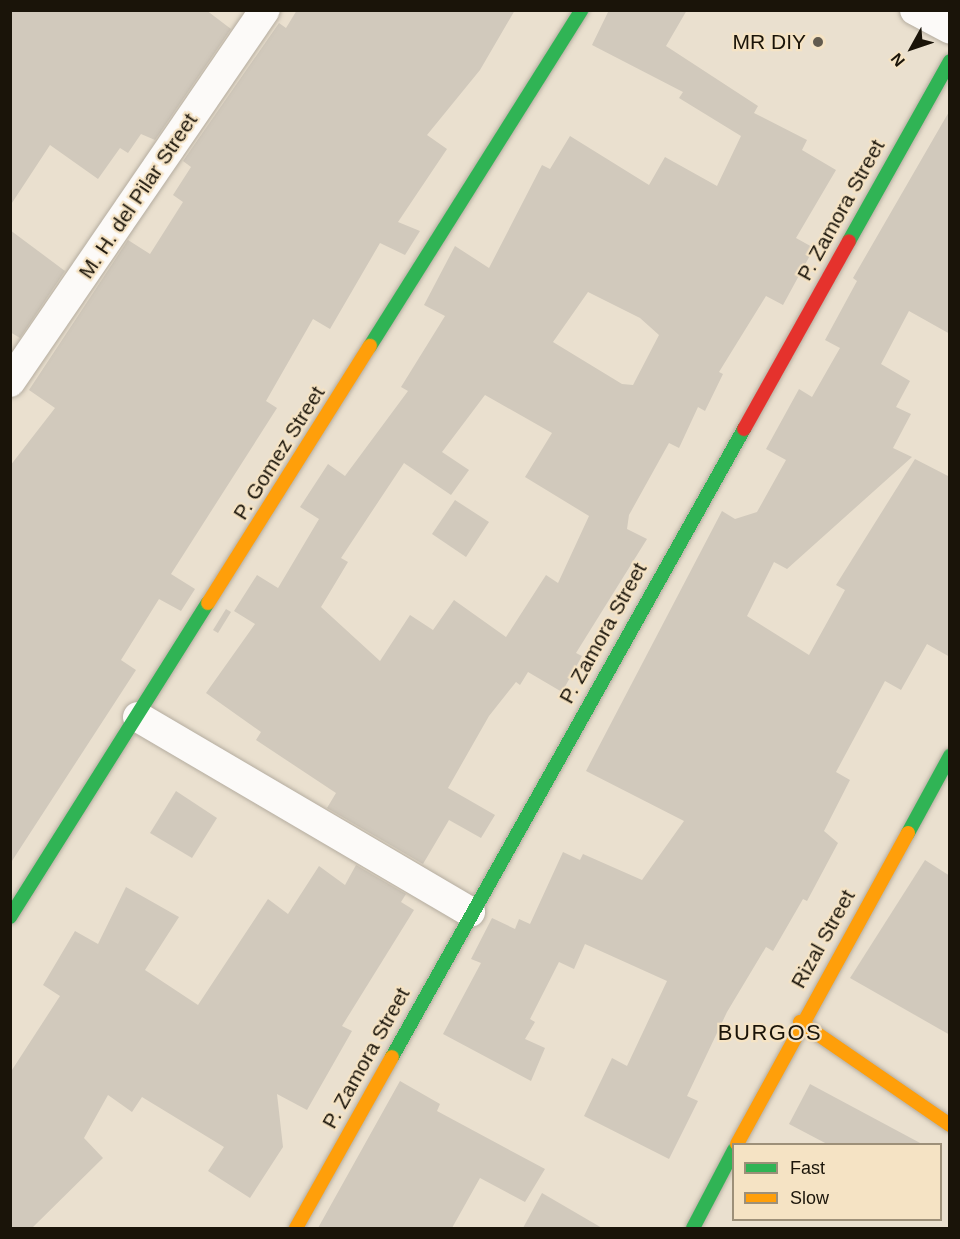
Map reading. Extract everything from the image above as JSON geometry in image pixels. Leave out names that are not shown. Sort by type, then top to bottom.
[{"type":"street","name":"M. H. del Pilar Street","points":[[10,382],[265,10]]},
{"type":"street","name":"P. Gomez Street","points":[[10,917],[582,10]]},
{"type":"street","points":[[915,10],[950,29]]},
{"type":"street","name":"P. Zamora Street","points":[[296,1228],[470,912],[950,61]]},
{"type":"street","points":[[138,717],[470,912]]},
{"type":"street","name":"Rizal Street","points":[[737,1143],[800,1022],[950,756]]},
{"type":"street","points":[[800,1022],[950,1125]]},
{"type":"street","points":[[693,1228],[732,1154]]},
{"type":"building","points":[[10,10],[206,10],[231,29],[155,140],[141,134],[128,153],[120,148],[98,179],[50,145],[10,206]]},
{"type":"building","points":[[297,10],[515,10],[480,70],[427,135],[447,149],[398,222],[420,231],[405,255],[380,243],[330,329],[313,319],[266,401],[277,408],[171,574],[195,589],[181,611],[159,599],[121,660],[136,670],[10,864],[10,466],[55,408],[29,390],[128,240],[150,254],[183,202],[173,195],[191,167],[183,161],[279,23],[286,28]]},
{"type":"building","points":[[609,10],[687,10],[666,46],[758,106],[754,113],[807,140],[802,150],[836,170],[796,238],[814,248],[783,305],[766,296],[719,372],[723,374],[705,411],[698,407],[679,448],[669,443],[629,515],[627,529],[647,539],[576,653],[582,656],[562,692],[528,672],[520,685],[516,682],[489,716],[448,788],[495,815],[481,838],[449,820],[423,864],[327,808],[336,793],[256,740],[261,732],[206,693],[255,624],[234,611],[257,575],[278,588],[319,519],[300,507],[328,464],[345,476],[408,391],[401,387],[445,316],[424,305],[455,246],[489,268],[542,165],[550,169],[570,136],[649,185],[665,157],[717,186],[741,136],[679,98],[683,92],[592,45]],"holes":[[[588,292],[640,318],[659,335],[633,385],[622,384],[553,342]],[[485,395],[552,433],[525,477],[589,516],[558,583],[546,575],[506,637],[454,600],[433,630],[410,615],[380,661],[321,607],[348,562],[341,558],[404,463],[451,495],[469,470],[442,452]]]},
{"type":"building","points":[[950,110],[950,334],[909,311],[881,364],[910,381],[896,407],[911,414],[893,448],[912,457],[787,569],[774,562],[747,616],[809,655],[845,590],[836,585],[915,459],[950,477],[950,657],[927,644],[901,690],[885,681],[836,772],[850,780],[824,831],[838,843],[807,901],[803,899],[773,951],[766,947],[727,1012],[687,1096],[698,1101],[669,1159],[584,1116],[612,1058],[627,1066],[667,981],[585,944],[574,969],[559,962],[530,1019],[535,1022],[525,1039],[545,1048],[531,1081],[443,1034],[481,963],[471,959],[492,918],[515,929],[519,919],[530,924],[563,852],[580,860],[583,854],[642,880],[684,821],[586,771],[722,511],[735,519],[757,512],[786,460],[766,449],[799,389],[812,397],[840,348],[825,340],[857,281],[853,278]]},
{"type":"building","points":[[10,230],[65,271],[20,338],[10,332]]},
{"type":"building","points":[[455,500],[489,522],[466,557],[432,534]]},
{"type":"building","points":[[226,609],[231,612],[218,633],[213,630]]},
{"type":"building","points":[[176,791],[217,818],[192,858],[150,833]]},
{"type":"building","points":[[925,860],[950,876],[950,1035],[850,978]]},
{"type":"building","points":[[356,865],[406,894],[401,902],[414,910],[342,1026],[352,1031],[307,1110],[277,1094],[283,1147],[250,1198],[208,1171],[224,1147],[142,1097],[132,1112],[108,1095],[84,1138],[103,1158],[32,1228],[10,1228],[10,1073],[60,996],[43,985],[75,931],[98,944],[126,887],[179,917],[145,970],[198,1005],[268,899],[288,914],[319,866],[345,885]]},
{"type":"building","points":[[400,1081],[440,1104],[437,1111],[545,1169],[525,1202],[480,1178],[452,1228],[318,1228]]},
{"type":"building","points":[[810,1084],[920,1143],[825,1143],[789,1124]]},
{"type":"building","points":[[542,1193],[602,1228],[523,1228]]},
{"type":"traffic: fast","points":[[370,346],[582,10]]},
{"type":"traffic: fast","points":[[849,241],[950,61]]},
{"type":"traffic: fast","points":[[392,1057],[744,429]]},
{"type":"traffic: fast","points":[[10,917],[208,603]]},
{"type":"traffic: fast","points":[[908,833],[950,756]]},
{"type":"traffic: fast","points":[[693,1228],[732,1154]]},
{"type":"traffic: slow","points":[[208,603],[370,346]]},
{"type":"traffic: slow","points":[[738,1143],[908,833]]},
{"type":"traffic: slow","points":[[800,1022],[950,1125]]},
{"type":"traffic: slow","points":[[296,1228],[392,1057]]},
{"type":"traffic: jam","points":[[744,429],[849,241]]},
{"type":"place","name":"MR DIY","points":[[818,42]]},
{"type":"district","name":"BURGOS","points":[[770,1033]]}]
